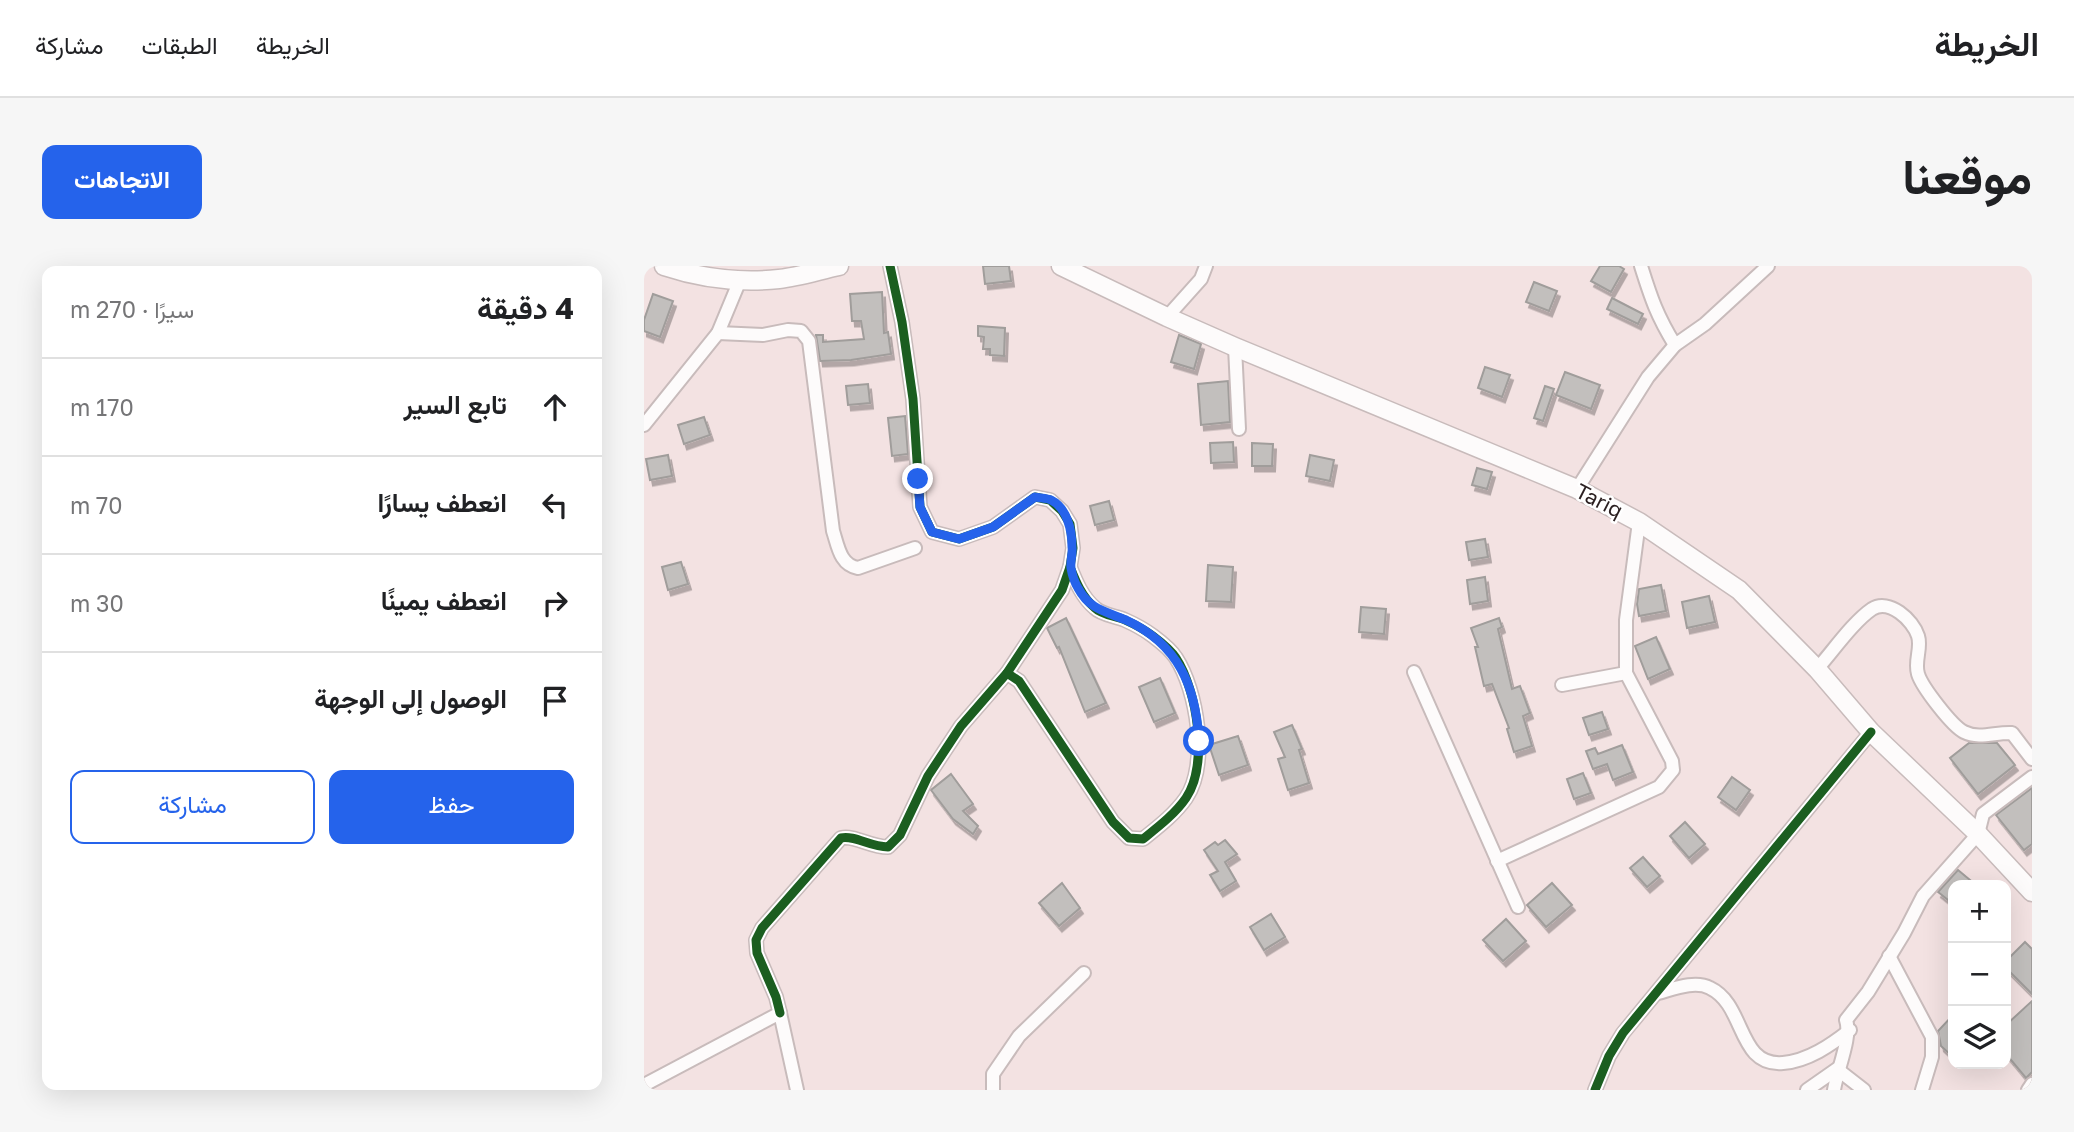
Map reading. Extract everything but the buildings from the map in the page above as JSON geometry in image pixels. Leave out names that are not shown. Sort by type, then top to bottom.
[{"type":"main road","points":[[664,266],[690,274],[740,279],[780,279],[802,270],[839,266]]},
{"type":"main road","name":"Tariq","points":[[1061,266],[1167,317],[1577,489],[1639,522],[1739,590],[1817,668],[1871,732],[1978,834],[2032,892]]},
{"type":"street","points":[[797,1090],[776,996],[757,953],[757,940],[762,928],[841,838],[849,836],[876,847],[887,846],[900,835],[928,776],[961,726],[1007,673],[1062,590],[1073,548],[1070,524],[1062,511],[1051,500],[1035,497],[993,527],[959,539],[932,532],[920,507],[913,399],[902,322],[890,266]]},
{"type":"street","points":[[1167,317],[1201,279],[1206,266]]},
{"type":"street","points":[[1642,266],[1650,299],[1675,345]]},
{"type":"street","points":[[1577,489],[1648,377],[1675,345],[1705,324],[1768,266]]},
{"type":"street","points":[[644,425],[718,333],[740,279]]},
{"type":"street","points":[[718,333],[763,335],[788,330],[801,331],[807,335],[833,531],[843,559],[852,567],[858,568],[915,548]]},
{"type":"street","points":[[1235,346],[1239,429]]},
{"type":"street","points":[[1497,861],[1660,786],[1674,770],[1672,761],[1626,673],[1626,620],[1639,522]]},
{"type":"street","points":[[1007,673],[1018,681],[1113,822],[1129,838],[1143,839],[1187,797],[1194,776],[1199,741],[1198,727],[1183,671],[1175,656],[1152,635],[1126,620],[1096,610],[1079,589],[1070,567]]},
{"type":"street","points":[[1817,668],[1863,617],[1875,607],[1886,606],[1897,611],[1918,636],[1918,674],[1928,695],[1963,732],[1981,737],[1997,732],[2012,733],[2032,759]]},
{"type":"street","points":[[1414,672],[1518,907]]},
{"type":"street","points":[[1562,685],[1626,673]]},
{"type":"street","points":[[1595,1090],[1609,1056],[1623,1033],[1871,732]]},
{"type":"street","points":[[1834,1090],[1837,1069],[1850,1030],[1846,1020],[1868,992],[1923,896],[1978,834],[1983,814],[2032,777]]},
{"type":"street","points":[[1889,956],[1932,1037],[1932,1057],[1922,1090]]},
{"type":"street","points":[[993,1090],[993,1074],[1019,1036],[1084,973]]},
{"type":"street","points":[[1658,993],[1682,987],[1708,986],[1731,1008],[1750,1047],[1760,1060],[1772,1063],[1804,1059],[1850,1030]]},
{"type":"street","points":[[644,1085],[780,1013]]},
{"type":"street","points":[[1807,1090],[1837,1069]]},
{"type":"street","points":[[1837,1069],[1864,1090]]},
{"type":"street","points":[[2028,1090],[2032,1084]]},
{"type":"cycle path","points":[[780,1013],[757,953],[756,940],[762,928],[841,838],[888,847],[900,835],[928,776],[961,726],[1007,673],[1062,590],[1073,548],[1070,524],[1062,511],[1050,500],[1035,497],[993,527],[959,539],[932,532],[920,507],[913,399],[902,322],[890,266]]},
{"type":"cycle path","points":[[1007,673],[1019,681],[1113,822],[1129,838],[1143,839],[1172,815],[1186,798],[1197,766],[1198,727],[1190,689],[1176,658],[1143,629],[1105,614],[1090,604],[1070,567]]},
{"type":"cycle path","points":[[1595,1090],[1609,1056],[1623,1033],[1871,732]]},
{"type":"route","points":[[918,479],[920,507],[932,532],[945,537],[959,539],[993,527],[1035,497],[1051,500],[1070,524],[1073,548],[1070,567],[1079,589],[1096,610],[1126,620],[1152,635],[1175,656],[1189,687],[1199,741]]}]
